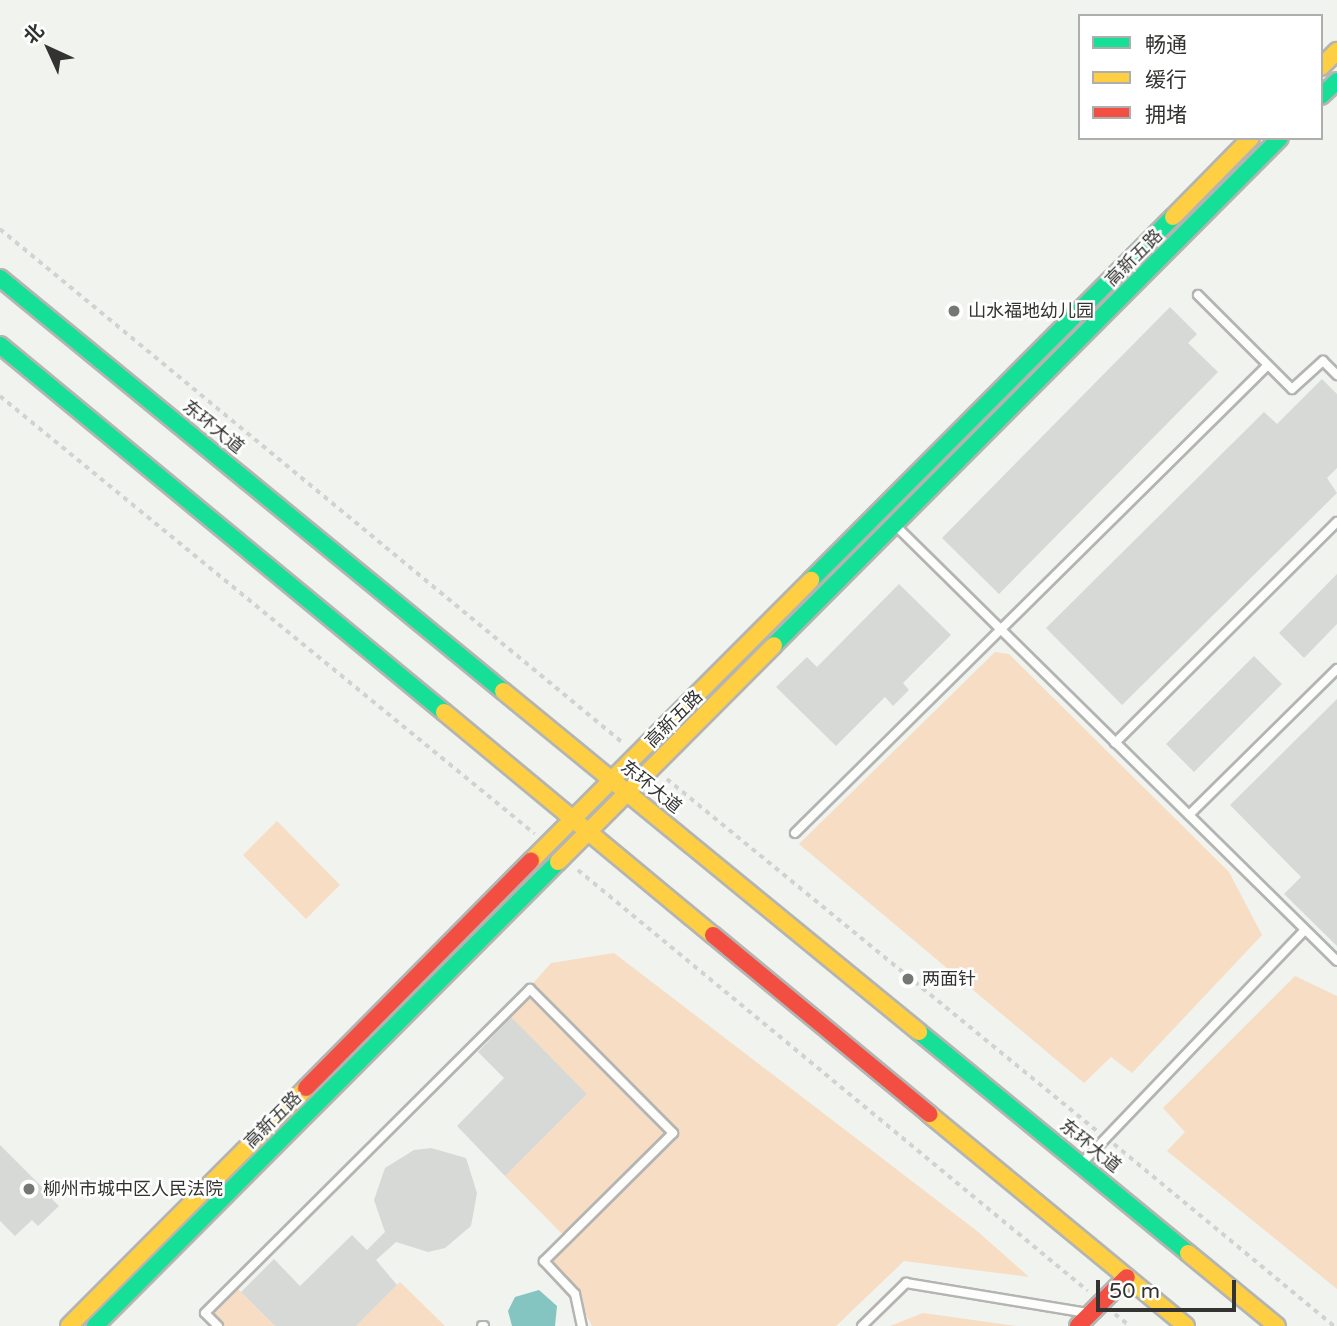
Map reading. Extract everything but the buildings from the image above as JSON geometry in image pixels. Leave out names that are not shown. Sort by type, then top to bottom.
[{"type":"main road","points":[[1323,65],[1337,51]]},
{"type":"main road","points":[[1323,94],[1337,81]]},
{"type":"main road","name":"高新五路","points":[[69,1326],[1249,140]]},
{"type":"main road","name":"高新五路","points":[[95,1326],[1278,140]]},
{"type":"main road","name":"东环大道","points":[[0,278],[1277,1326]]},
{"type":"main road","points":[[0,345],[571,822],[1186,1326]]},
{"type":"main road","points":[[1078,1326],[1127,1277]]},
{"type":"lane","points":[[1198,295],[1292,389],[1322,361],[1337,375]]},
{"type":"lane","points":[[795,833],[1268,365]]},
{"type":"lane","points":[[1115,743],[1337,522]]},
{"type":"lane","points":[[895,525],[1337,961]]},
{"type":"lane","points":[[1189,816],[1337,669]]},
{"type":"lane","points":[[1081,1164],[1305,930]]},
{"type":"lane","points":[[218,1326],[205,1312],[530,989],[673,1133],[544,1261],[575,1294],[582,1326]]},
{"type":"lane","points":[[862,1326],[906,1283],[1091,1313]]},
{"type":"shaded area","points":[[995,652],[1009,654],[1229,872],[1262,935],[1132,1073],[1111,1057],[1084,1083],[799,844]]},
{"type":"shaded area","points":[[277,821],[340,885],[306,919],[243,855]]},
{"type":"shaded area","points":[[614,953],[977,1231],[1029,1277],[904,1261],[836,1326],[592,1326],[575,1294],[544,1261],[566,1238],[505,1176],[587,1094],[506,1014],[551,963]]},
{"type":"shaded area","points":[[1295,976],[1337,996],[1337,1289],[1167,1151],[1185,1132],[1163,1108]]},
{"type":"shaded area","points":[[400,1282],[445,1326],[356,1326]]},
{"type":"shaded area","points":[[233,1284],[275,1326],[218,1326],[205,1313]]},
{"type":"shaded area","points":[[923,1313],[1016,1326],[890,1326]]},
{"type":"water","points":[[539,1290],[557,1306],[555,1326],[512,1326],[508,1311],[515,1297]]},
{"type":"traffic: fast","points":[[1323,94],[1337,81]]},
{"type":"traffic: fast","points":[[774,645],[1278,140]]},
{"type":"traffic: fast","points":[[811,580],[1173,217]]},
{"type":"traffic: fast","points":[[0,278],[503,691]]},
{"type":"traffic: fast","points":[[0,345],[444,712]]},
{"type":"traffic: fast","points":[[95,1326],[558,862]]},
{"type":"traffic: fast","points":[[919,1032],[1188,1253]]},
{"type":"traffic: slow","points":[[1323,65],[1337,51]]},
{"type":"traffic: slow","points":[[1173,217],[1249,140]]},
{"type":"traffic: slow","points":[[531,861],[811,580]]},
{"type":"traffic: slow","points":[[558,862],[774,645]]},
{"type":"traffic: slow","points":[[503,691],[919,1032]]},
{"type":"traffic: slow","points":[[444,712],[713,935]]},
{"type":"traffic: slow","points":[[69,1326],[306,1088]]},
{"type":"traffic: slow","points":[[929,1114],[1186,1326]]},
{"type":"traffic: slow","points":[[1188,1253],[1277,1326]]},
{"type":"traffic: jam","points":[[306,1088],[531,861]]},
{"type":"traffic: jam","points":[[713,935],[929,1114]]},
{"type":"traffic: jam","points":[[1078,1326],[1127,1277]]},
{"type":"place","name":"山水福地幼儿园","points":[[954,311]]},
{"type":"place","name":"两面针","points":[[908,979]]},
{"type":"place","name":"柳州市城中区人民法院","points":[[29,1189]]}]
